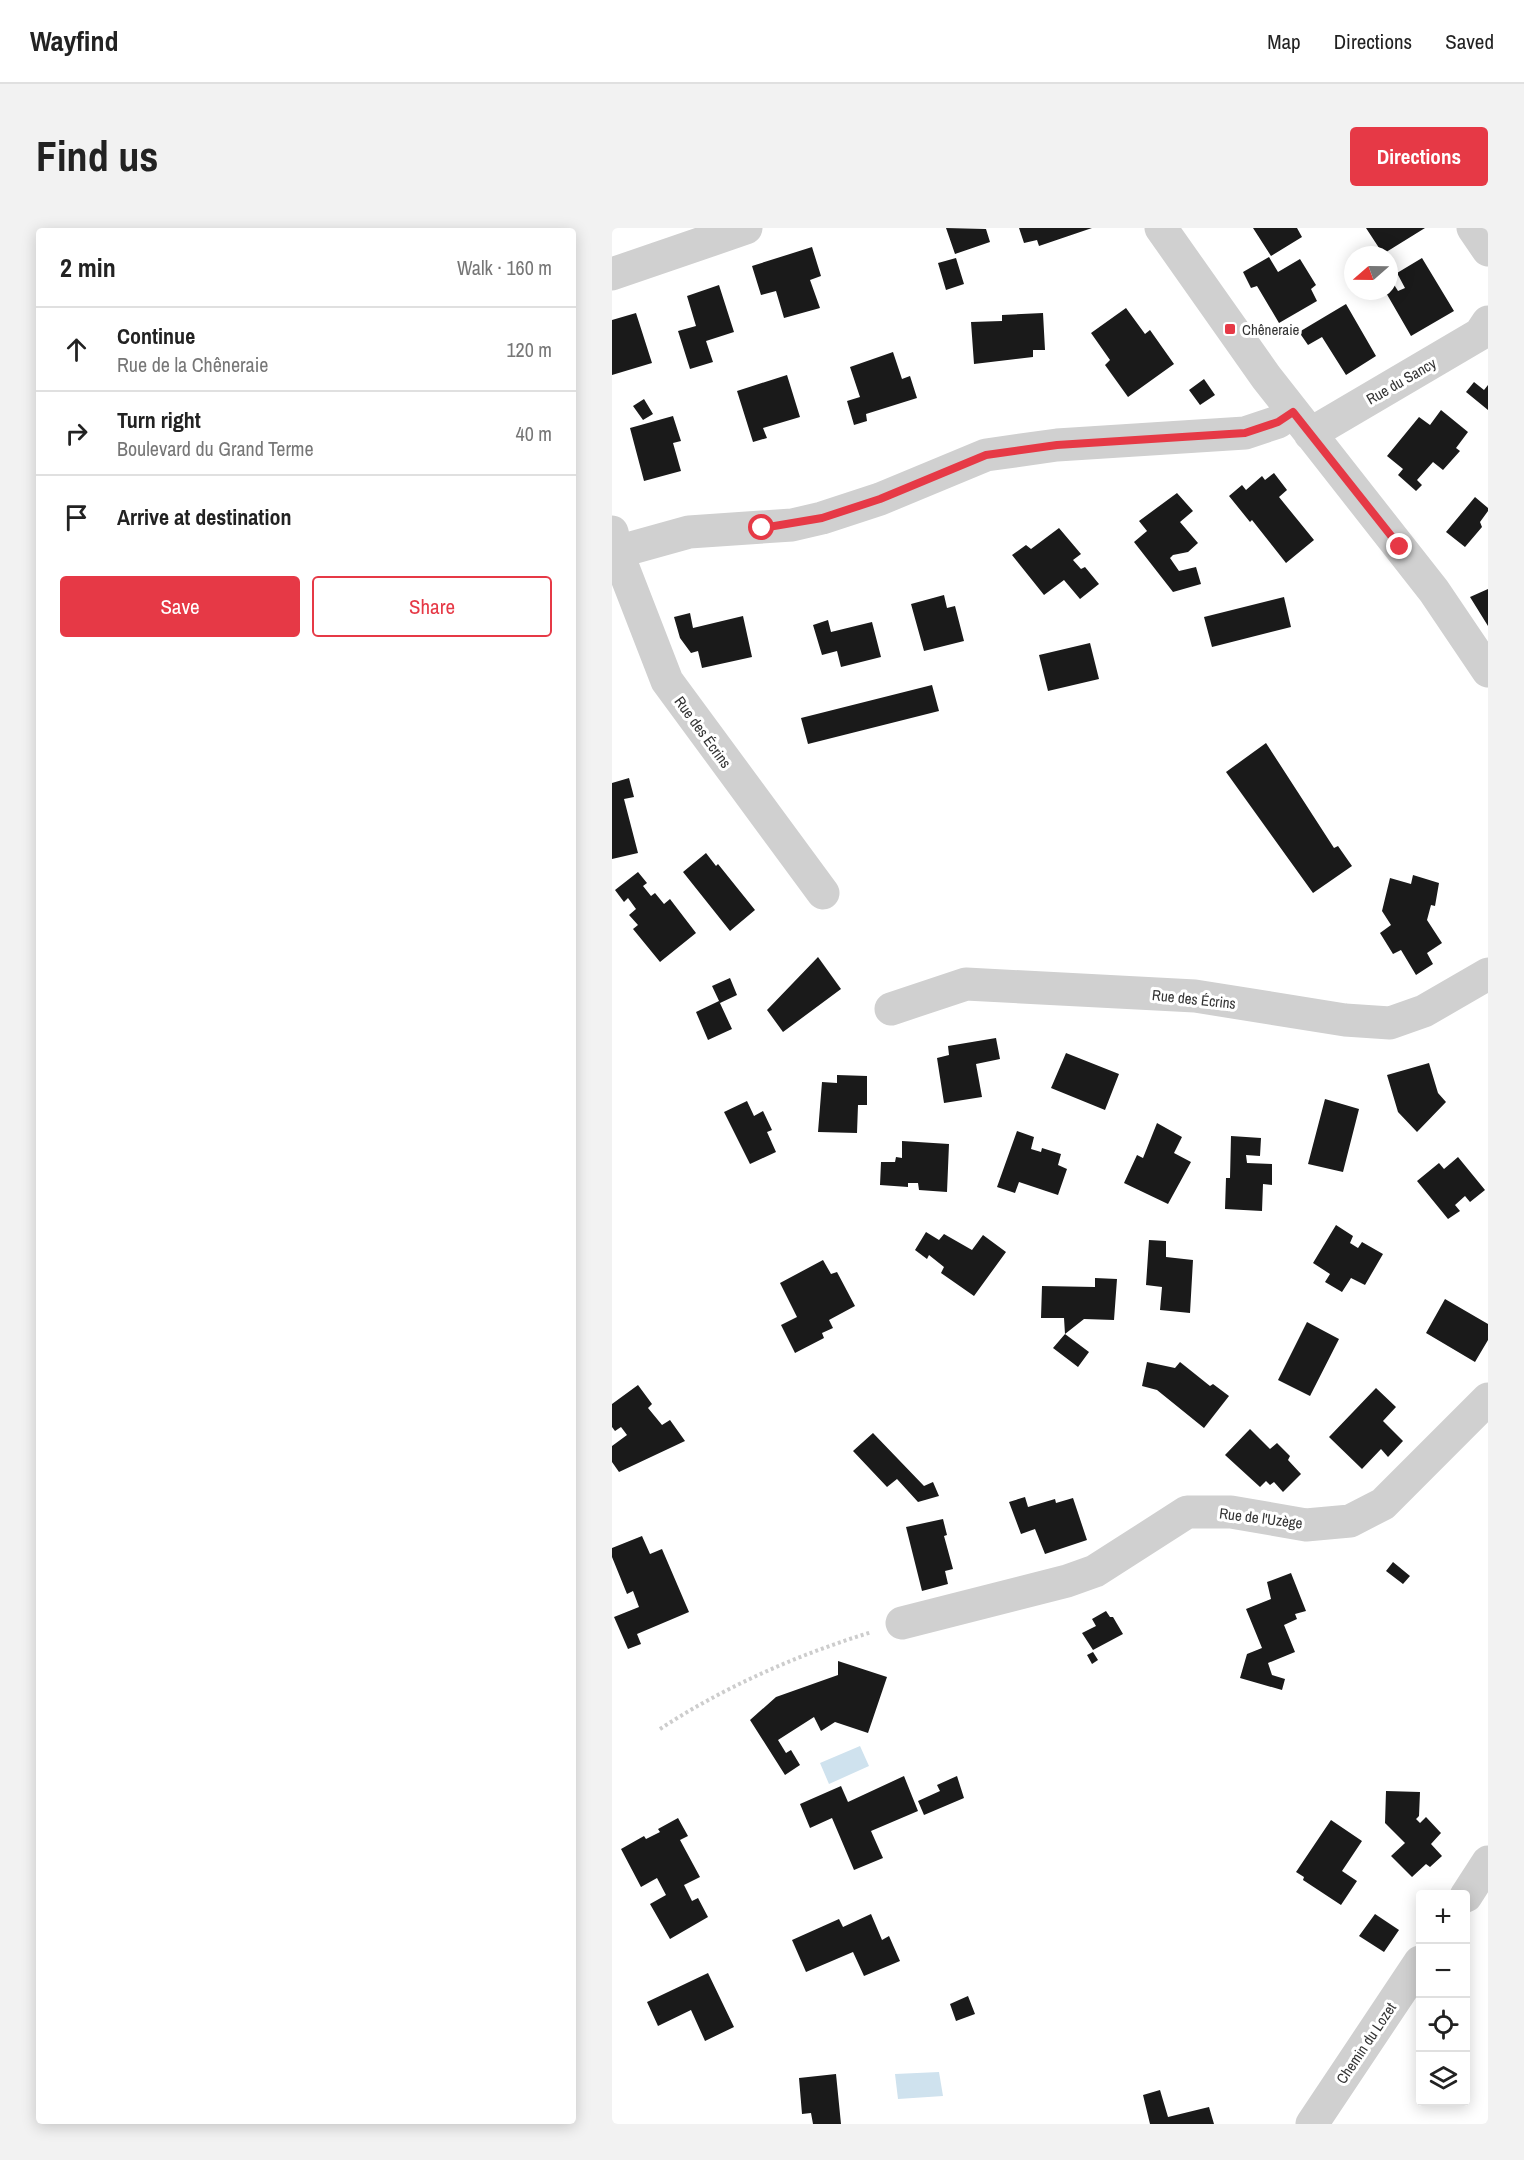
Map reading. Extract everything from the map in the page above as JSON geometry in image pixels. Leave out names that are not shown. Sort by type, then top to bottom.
[{"type":"street","points":[[612,274],[746,228]]},
{"type":"street","points":[[1161,228],[1230,329],[1421,574],[1488,671]]},
{"type":"street","points":[[1473,228],[1488,250]]},
{"type":"street","name":"Rue du Sancy","points":[[615,541],[689,532],[762,528],[822,518],[880,499],[986,455],[1057,445],[1245,433],[1278,422],[1302,423],[1480,334],[1488,322]]},
{"type":"street","name":"Rue des Écrins","points":[[615,541],[667,681],[823,893]]},
{"type":"street","name":"Rue des Écrins","points":[[891,1009],[966,984],[1195,996],[1345,1020],[1390,1023],[1484,985]]},
{"type":"street","name":"Rue de l'Uzège","points":[[902,1623],[1067,1581],[1095,1571],[1187,1512],[1231,1512],[1306,1525],[1350,1521],[1383,1504],[1488,1399]]},
{"type":"street","points":[[1470,1890],[1488,1862]]},
{"type":"street","name":"Chemin du Lozet","points":[[1312,2124],[1416,1968]]},
{"type":"path","points":[[660,1729],[702,1701],[839,1642],[902,1623]]},
{"type":"water","points":[[860,1746],[869,1766],[829,1784],[820,1763]]},
{"type":"water","points":[[939,2072],[943,2096],[898,2099],[895,2074]]},
{"type":"building","points":[[946,228],[986,229],[990,242],[955,254]]},
{"type":"building","points":[[1019,228],[1092,228],[1039,246],[1037,240],[1024,243]]},
{"type":"building","points":[[1253,228],[1297,228],[1302,237],[1271,256]]},
{"type":"building","points":[[1366,228],[1425,228],[1396,246],[1378,246]]},
{"type":"building","points":[[812,247],[821,276],[810,280],[820,308],[784,318],[776,291],[761,295],[752,266]]},
{"type":"building","points":[[1269,257],[1278,272],[1300,259],[1316,285],[1311,289],[1317,301],[1279,323],[1257,286],[1251,288],[1243,272]]},
{"type":"building","points":[[956,258],[964,284],[946,290],[938,263]]},
{"type":"building","points":[[1422,258],[1454,311],[1411,336],[1390,300],[1398,300],[1398,291],[1405,288],[1398,272]]},
{"type":"building","points":[[719,285],[734,332],[706,341],[713,362],[690,369],[678,331],[696,326],[687,296]]},
{"type":"building","points":[[1346,304],[1376,356],[1346,375],[1322,337],[1308,345],[1299,332]]},
{"type":"building","points":[[1126,308],[1145,334],[1150,330],[1174,364],[1128,397],[1105,365],[1110,360],[1091,333]]},
{"type":"building","points":[[636,313],[652,363],[612,375],[612,320]]},
{"type":"building","points":[[1043,313],[1045,350],[1033,350],[1033,357],[974,364],[971,322],[1002,321],[1002,315]]},
{"type":"building","points":[[893,352],[902,379],[910,376],[917,398],[866,414],[867,421],[854,425],[847,401],[860,397],[850,367]]},
{"type":"building","points":[[787,375],[800,417],[763,428],[767,438],[753,442],[737,391]]},
{"type":"building","points":[[1204,379],[1215,395],[1200,405],[1189,390]]},
{"type":"building","points":[[1474,382],[1484,390],[1488,385],[1488,410],[1466,392]]},
{"type":"building","points":[[644,399],[653,414],[643,420],[633,406]]},
{"type":"building","points":[[1441,410],[1468,432],[1456,448],[1460,451],[1443,470],[1433,462],[1417,480],[1422,485],[1416,491],[1398,475],[1403,469],[1387,456],[1419,417],[1430,425]]},
{"type":"building","points":[[673,416],[681,441],[673,443],[681,471],[644,481],[630,428]]},
{"type":"building","points":[[1274,473],[1287,490],[1279,497],[1314,540],[1286,563],[1252,520],[1250,522],[1229,496],[1242,485],[1246,490],[1262,476],[1265,480]]},
{"type":"building","points":[[1177,493],[1193,511],[1180,522],[1198,543],[1188,552],[1173,555],[1170,558],[1179,571],[1196,567],[1201,584],[1173,592],[1134,542],[1147,531],[1139,521]]},
{"type":"building","points":[[1475,497],[1488,508],[1488,511],[1480,522],[1482,527],[1465,547],[1446,532]]},
{"type":"building","points":[[1059,528],[1081,554],[1073,560],[1081,569],[1085,567],[1099,584],[1080,599],[1064,580],[1044,595],[1012,555],[1026,545],[1031,549]]},
{"type":"building","points":[[1488,589],[1488,626],[1470,597]]},
{"type":"building","points":[[944,595],[947,608],[955,606],[964,641],[924,651],[911,604]]},
{"type":"building","points":[[1284,597],[1291,627],[1212,647],[1204,617]]},
{"type":"building","points":[[690,613],[693,628],[743,616],[752,657],[702,668],[698,651],[691,653],[680,638],[674,617]]},
{"type":"building","points":[[828,620],[831,632],[872,622],[881,657],[841,667],[837,651],[822,655],[813,625]]},
{"type":"building","points":[[1090,643],[1099,679],[1048,691],[1039,655]]},
{"type":"building","points":[[932,685],[939,711],[808,744],[801,718]]},
{"type":"building","points":[[1266,743],[1334,848],[1338,846],[1352,866],[1313,893],[1226,772]]},
{"type":"building","points":[[629,778],[634,797],[624,799],[638,853],[612,859],[612,783]]},
{"type":"building","points":[[706,853],[716,866],[718,864],[755,910],[730,931],[683,872]]},
{"type":"building","points":[[638,872],[647,883],[643,886],[651,896],[655,893],[664,904],[670,899],[696,933],[660,962],[633,929],[638,925],[629,915],[636,909],[628,898],[624,902],[615,890]]},
{"type":"building","points":[[1413,875],[1439,883],[1435,906],[1431,905],[1427,920],[1442,943],[1427,953],[1433,964],[1416,975],[1401,950],[1393,954],[1380,933],[1391,925],[1382,911],[1390,878],[1411,884]]},
{"type":"building","points":[[818,957],[841,989],[783,1032],[767,1010]]},
{"type":"building","points":[[730,978],[737,995],[720,1003],[712,986]]},
{"type":"building","points":[[719,1001],[732,1029],[708,1040],[696,1012]]},
{"type":"building","points":[[996,1038],[1000,1059],[976,1064],[982,1097],[944,1103],[937,1058],[949,1055],[948,1046]]},
{"type":"building","points":[[1066,1053],[1119,1074],[1105,1110],[1051,1088]]},
{"type":"building","points":[[1429,1063],[1438,1093],[1446,1102],[1417,1132],[1398,1112],[1387,1075]]},
{"type":"building","points":[[837,1075],[867,1076],[867,1105],[858,1105],[857,1133],[818,1132],[822,1082],[837,1083]]},
{"type":"building","points":[[1325,1099],[1359,1109],[1343,1172],[1308,1164]]},
{"type":"building","points":[[747,1101],[754,1116],[763,1111],[772,1130],[767,1132],[776,1152],[750,1164],[724,1112]]},
{"type":"building","points":[[1157,1123],[1182,1137],[1174,1153],[1191,1162],[1168,1204],[1124,1183],[1137,1155],[1143,1158]]},
{"type":"building","points":[[1017,1131],[1034,1137],[1031,1149],[1041,1152],[1042,1148],[1061,1154],[1058,1165],[1067,1169],[1058,1195],[1019,1182],[1015,1193],[997,1187]]},
{"type":"building","points":[[1231,1136],[1261,1138],[1260,1156],[1246,1155],[1247,1163],[1272,1164],[1272,1185],[1263,1184],[1262,1211],[1225,1209],[1226,1178],[1230,1178]]},
{"type":"building","points":[[902,1141],[949,1144],[947,1192],[919,1190],[918,1183],[908,1183],[908,1187],[880,1185],[881,1162],[895,1162],[896,1157],[902,1158]]},
{"type":"building","points":[[1458,1157],[1485,1190],[1470,1202],[1465,1196],[1455,1205],[1460,1211],[1448,1219],[1417,1181],[1439,1163],[1444,1169]]},
{"type":"building","points":[[1336,1225],[1353,1236],[1350,1243],[1358,1248],[1362,1242],[1383,1254],[1365,1285],[1351,1278],[1342,1292],[1325,1282],[1330,1274],[1313,1263]]},
{"type":"building","points":[[926,1232],[939,1240],[944,1234],[972,1250],[983,1235],[1006,1252],[974,1296],[941,1273],[944,1267],[929,1255],[927,1259],[915,1250]]},
{"type":"building","points":[[1149,1240],[1166,1241],[1166,1257],[1193,1260],[1190,1313],[1160,1310],[1162,1287],[1146,1285]]},
{"type":"building","points":[[823,1260],[831,1274],[837,1272],[855,1306],[829,1320],[833,1328],[822,1333],[824,1338],[795,1353],[781,1325],[797,1317],[780,1283]]},
{"type":"building","points":[[1095,1278],[1117,1279],[1114,1320],[1084,1319],[1065,1334],[1064,1318],[1041,1318],[1042,1286],[1095,1287]]},
{"type":"building","points":[[1445,1299],[1488,1324],[1488,1340],[1475,1362],[1426,1333]]},
{"type":"building","points":[[1307,1322],[1339,1339],[1310,1396],[1278,1380]]},
{"type":"building","points":[[1065,1334],[1089,1352],[1078,1367],[1053,1348]]},
{"type":"building","points":[[1147,1362],[1175,1368],[1180,1362],[1210,1386],[1213,1384],[1229,1396],[1204,1428],[1157,1390],[1142,1386]]},
{"type":"building","points":[[638,1385],[652,1404],[648,1408],[662,1425],[670,1420],[685,1441],[619,1472],[612,1462],[612,1446],[627,1435],[621,1427],[615,1431],[612,1427],[612,1404]]},
{"type":"building","points":[[1376,1388],[1396,1407],[1383,1421],[1403,1441],[1388,1457],[1381,1449],[1362,1469],[1329,1437]]},
{"type":"building","points":[[1250,1429],[1270,1449],[1277,1443],[1290,1456],[1288,1460],[1301,1474],[1283,1492],[1274,1482],[1270,1485],[1266,1481],[1260,1487],[1225,1455]]},
{"type":"building","points":[[873,1433],[924,1486],[933,1482],[939,1496],[918,1502],[897,1479],[887,1487],[853,1451]]},
{"type":"building","points":[[1025,1497],[1028,1507],[1055,1499],[1056,1503],[1073,1498],[1087,1540],[1045,1554],[1035,1529],[1021,1534],[1009,1502]]},
{"type":"building","points":[[943,1519],[947,1535],[944,1536],[953,1569],[945,1571],[948,1584],[922,1591],[906,1527]]},
{"type":"building","points":[[642,1536],[650,1554],[662,1549],[689,1612],[637,1634],[641,1644],[628,1649],[614,1617],[639,1607],[633,1591],[627,1594],[612,1557],[612,1548]]},
{"type":"building","points":[[1393,1562],[1410,1576],[1403,1584],[1386,1571]]},
{"type":"building","points":[[1291,1573],[1306,1611],[1295,1614],[1297,1619],[1284,1625],[1295,1652],[1268,1663],[1272,1675],[1285,1679],[1282,1690],[1240,1678],[1247,1654],[1262,1648],[1246,1609],[1271,1599],[1267,1582]]},
{"type":"building","points":[[1106,1611],[1110,1617],[1113,1617],[1123,1634],[1093,1650],[1082,1633],[1096,1626],[1092,1619]]},
{"type":"building","points":[[1093,1652],[1098,1660],[1092,1664],[1087,1655]]},
{"type":"building","points":[[838,1661],[887,1677],[868,1733],[835,1722],[821,1731],[814,1717],[778,1740],[786,1753],[791,1750],[800,1765],[785,1775],[750,1720],[776,1697],[838,1675]]},
{"type":"building","points":[[904,1776],[918,1811],[871,1831],[883,1858],[854,1870],[832,1818],[810,1828],[800,1804],[841,1786],[848,1802]]},
{"type":"building","points":[[957,1776],[964,1798],[924,1815],[918,1801],[940,1791],[937,1785]]},
{"type":"building","points":[[1386,1791],[1420,1792],[1419,1816],[1416,1819],[1420,1823],[1426,1817],[1441,1833],[1431,1844],[1442,1856],[1430,1867],[1426,1864],[1412,1877],[1391,1856],[1405,1843],[1385,1823]]},
{"type":"building","points":[[678,1818],[688,1836],[680,1840],[700,1877],[684,1885],[692,1901],[698,1898],[708,1917],[670,1939],[650,1904],[666,1895],[657,1878],[641,1887],[621,1849],[644,1836],[646,1839],[660,1832],[658,1829]]},
{"type":"building","points":[[1331,1820],[1362,1841],[1342,1871],[1357,1881],[1341,1905],[1303,1880],[1304,1877],[1296,1872]]},
{"type":"building","points":[[871,1914],[882,1940],[889,1936],[900,1961],[864,1976],[853,1952],[806,1972],[792,1940],[839,1919],[843,1927]]},
{"type":"building","points":[[1375,1914],[1399,1930],[1384,1952],[1359,1936]]},
{"type":"building","points":[[708,1973],[734,2027],[705,2041],[691,2010],[658,2026],[647,2002]]},
{"type":"building","points":[[968,1996],[975,2014],[956,2021],[950,2004]]},
{"type":"building","points":[[836,2074],[841,2124],[813,2124],[811,2113],[802,2114],[799,2078]]},
{"type":"building","points":[[1160,2090],[1168,2117],[1209,2107],[1214,2124],[1150,2124],[1143,2095]]},
{"type":"place","name":"Chêneraie","points":[[1230,329]]},
{"type":"route","points":[[762,528],[792,525],[822,518],[880,499],[986,455],[1057,445],[1245,433],[1278,422],[1293,412],[1400,547]]}]
